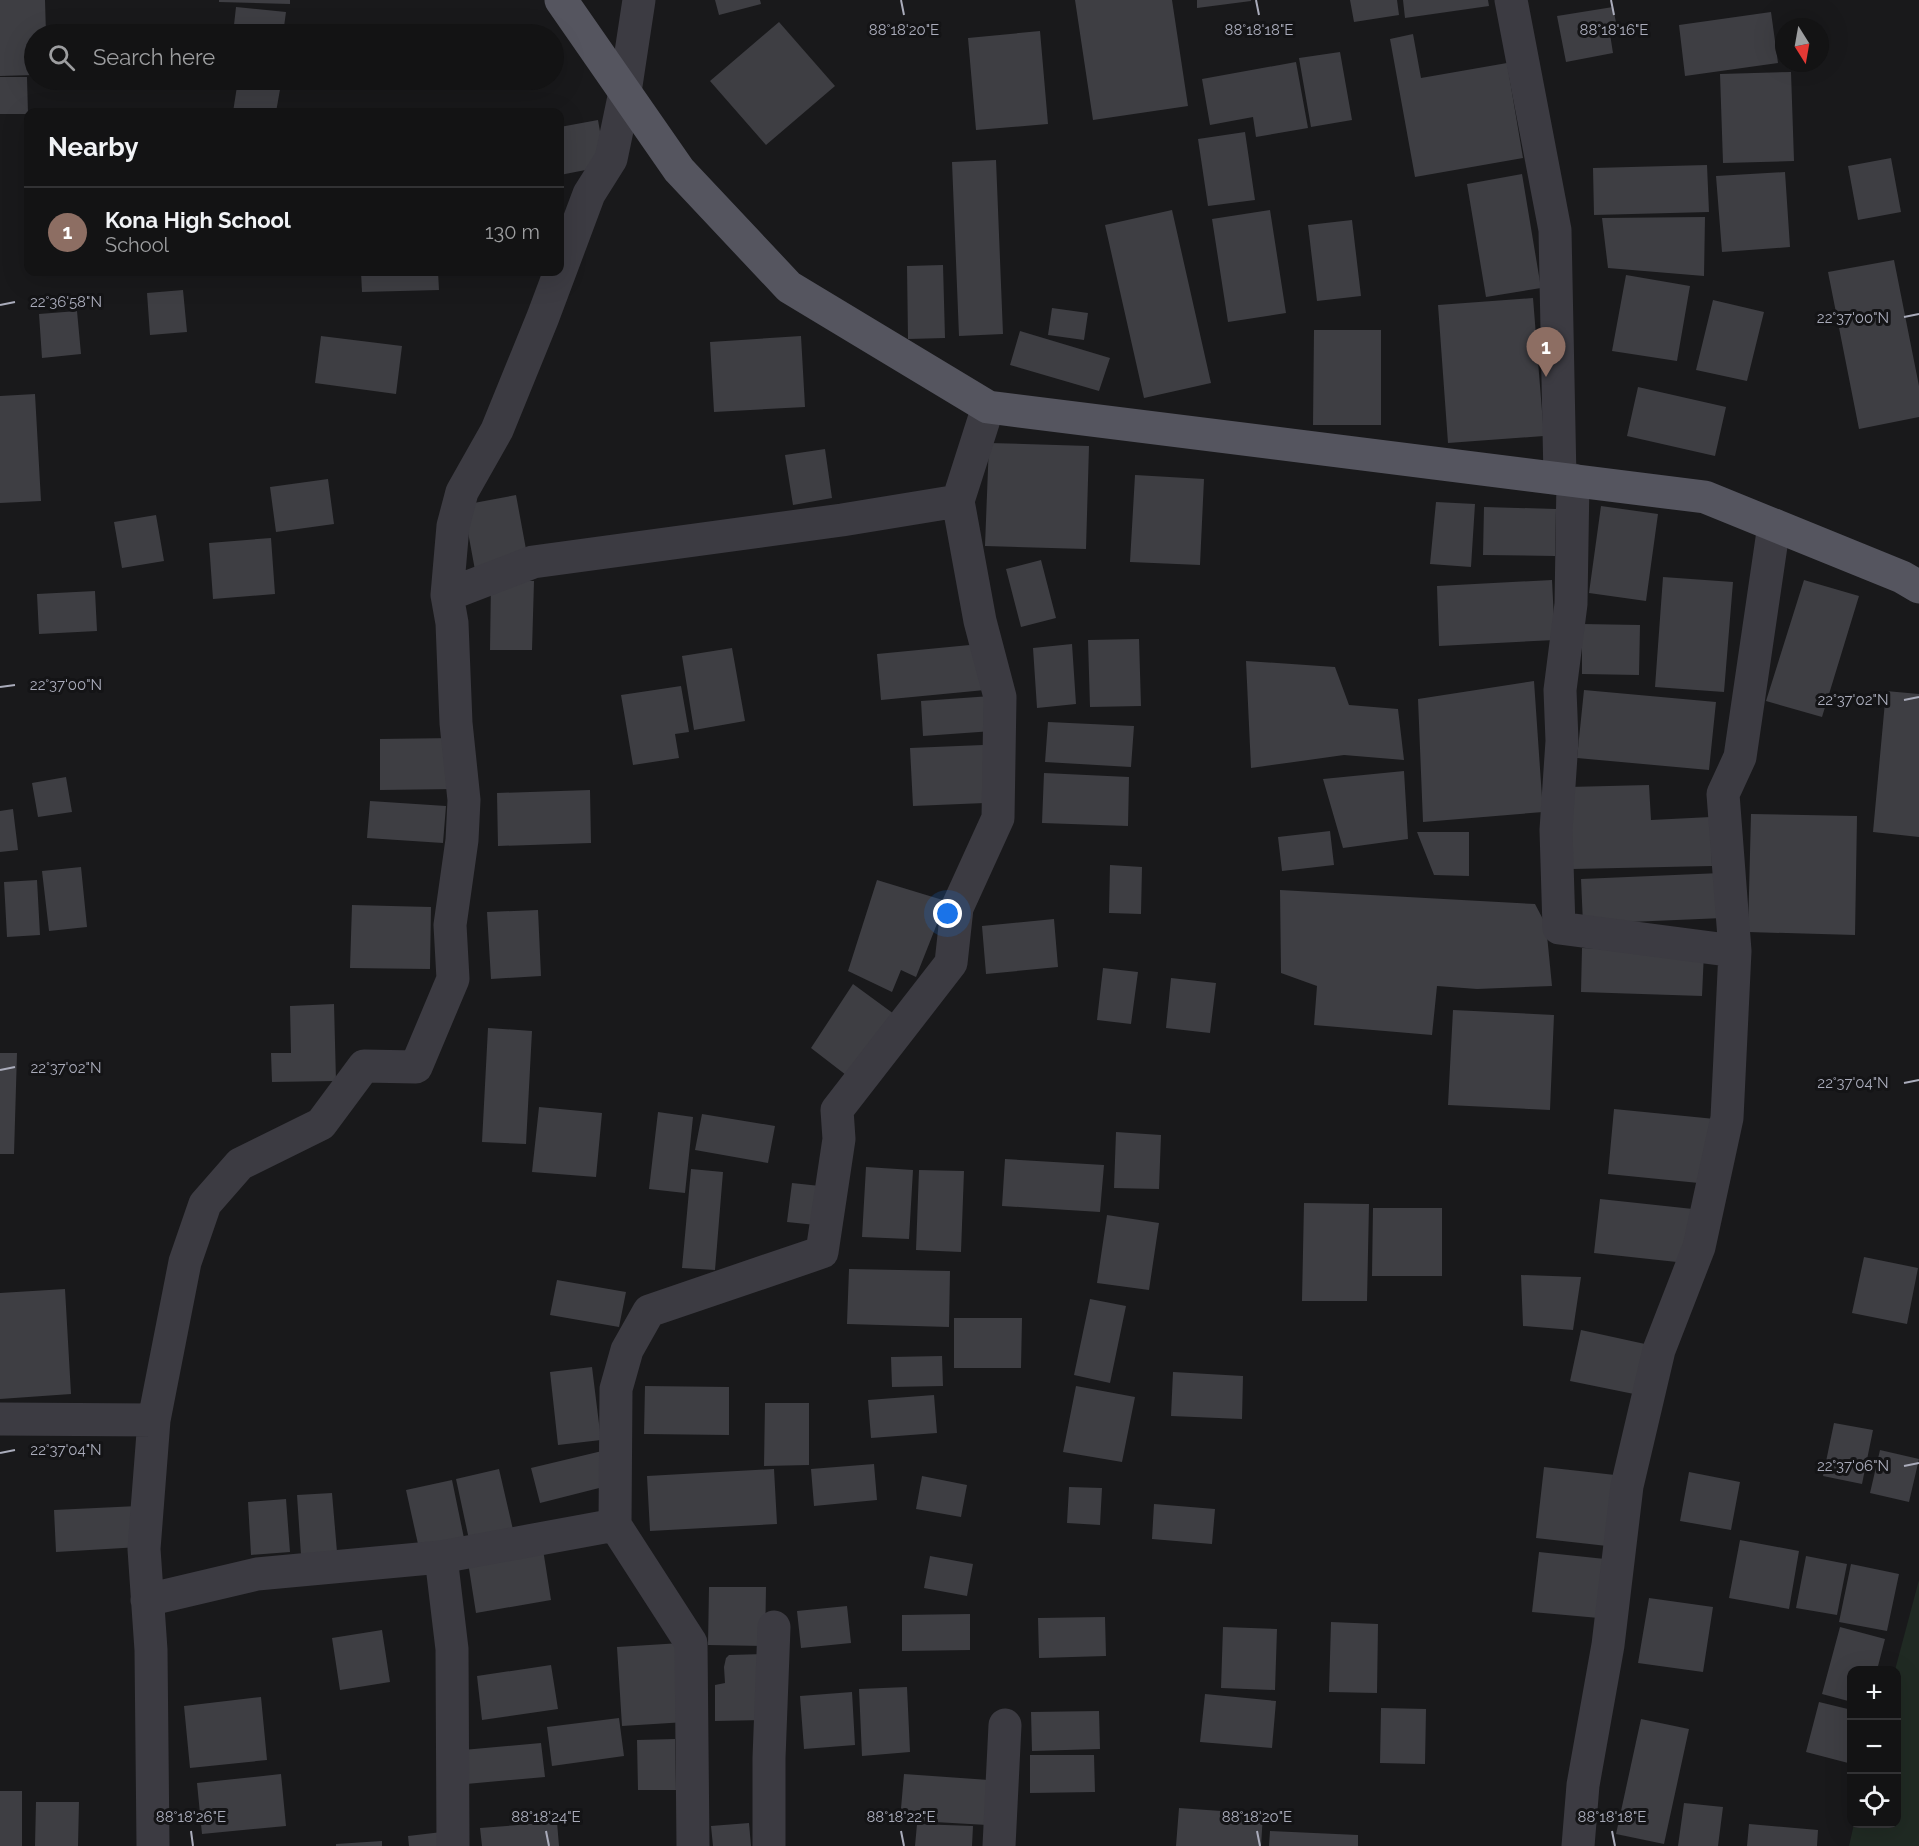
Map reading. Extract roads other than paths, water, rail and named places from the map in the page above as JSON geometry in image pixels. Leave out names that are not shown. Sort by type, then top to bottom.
[{"type":"main road","points":[[561,0],[679,170],[789,287],[988,407],[1705,498],[1902,577],[1919,587]]},
{"type":"street","points":[[564,262],[589,194],[611,159],[625,92],[639,0]]},
{"type":"street","points":[[1511,0],[1555,230],[1571,603],[1560,690],[1562,741],[1556,830],[1559,928],[1735,951]]},
{"type":"street","points":[[153,1846],[151,1650],[144,1549],[154,1420],[185,1262],[205,1204],[240,1164],[321,1124],[364,1066],[416,1067],[453,979],[450,925],[462,840],[464,800],[456,723],[452,622],[447,595],[453,526],[462,492],[497,430],[559,276]]},
{"type":"street","points":[[693,1846],[691,1643],[615,1525],[616,1389],[627,1350],[649,1311],[822,1252],[838,1139],[837,1110],[951,963],[957,908],[998,818],[1000,697],[980,621],[958,501],[988,407]]},
{"type":"street","points":[[447,595],[533,562],[842,520],[958,501]]},
{"type":"street","points":[[1578,1846],[1583,1785],[1608,1645],[1627,1486],[1659,1350],[1699,1247],[1727,1118],[1735,951],[1723,794],[1740,757],[1774,525]]},
{"type":"street","points":[[0,1419],[154,1420]]},
{"type":"street","points":[[147,1600],[257,1574],[441,1557],[615,1525]]},
{"type":"street","points":[[441,1557],[452,1649],[453,1846]]},
{"type":"street","points":[[768,1846],[774,1627]]},
{"type":"street","points":[[999,1846],[1005,1725]]},
{"type":"place","name":"Kona High School","points":[[1546,377]]}]
